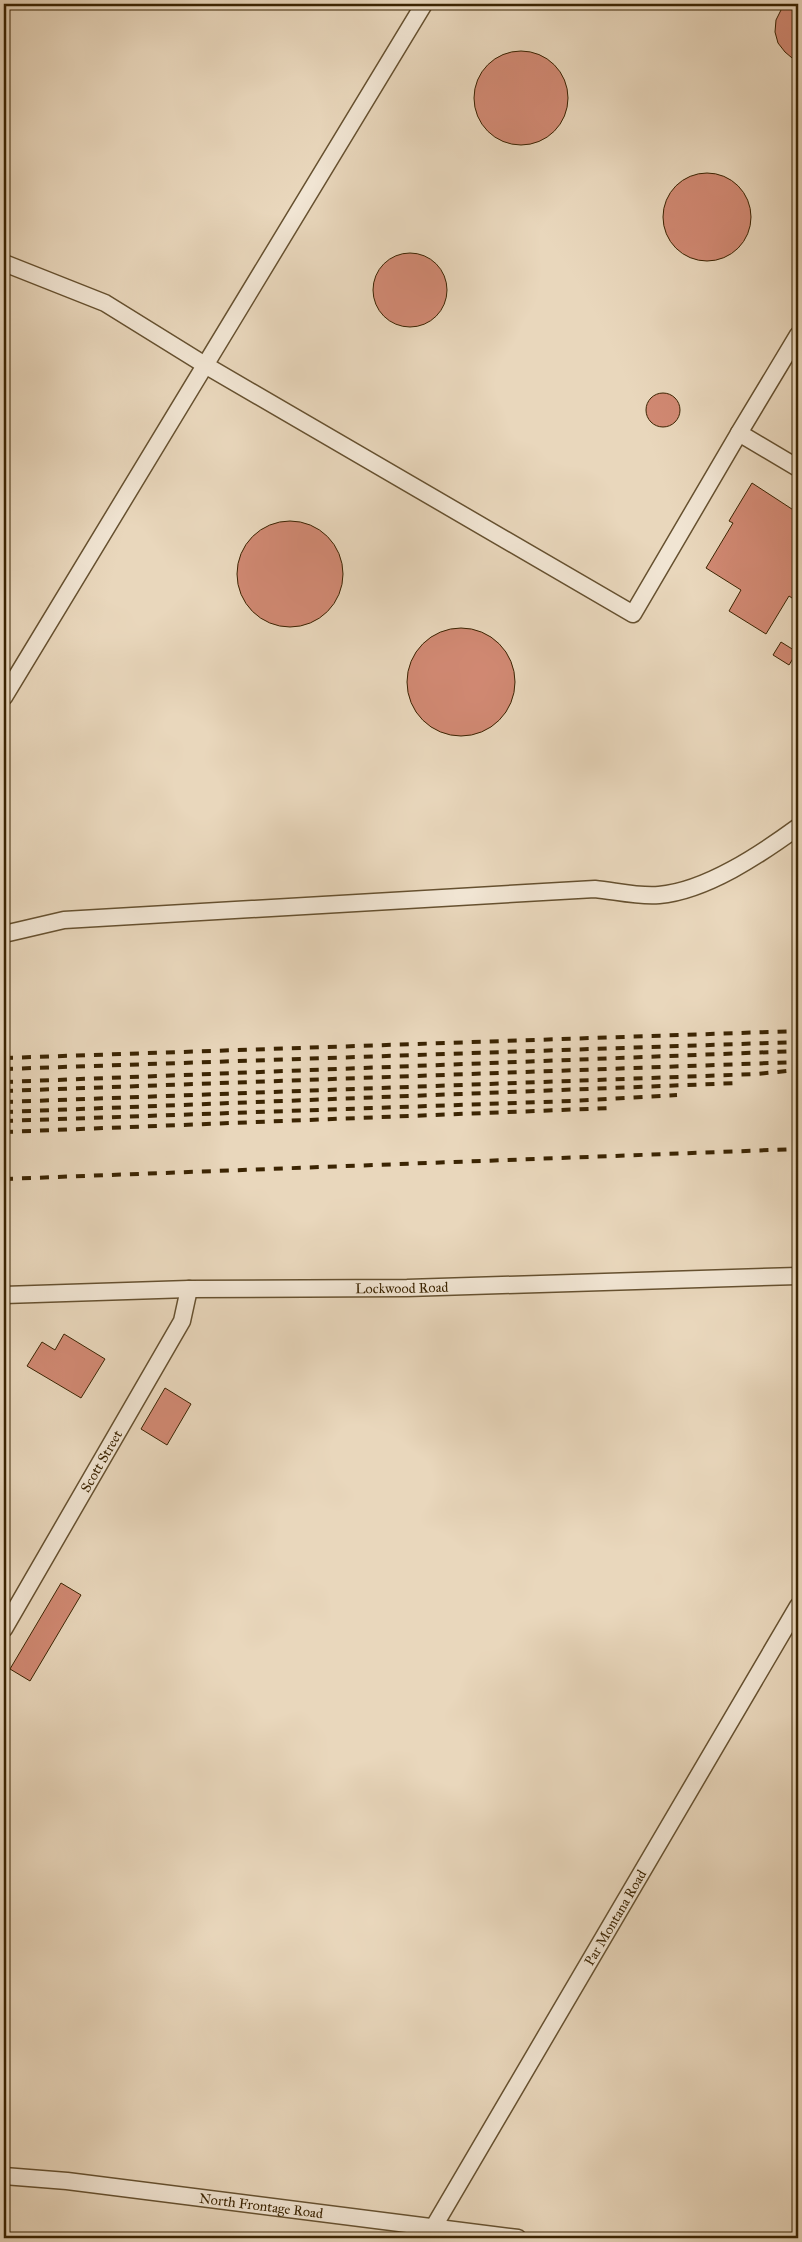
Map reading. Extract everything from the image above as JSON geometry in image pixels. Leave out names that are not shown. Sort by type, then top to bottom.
[{"type":"street","points":[[4,697],[424,4]]},
{"type":"street","points":[[4,263],[106,303],[205,364],[632,614],[798,336]]},
{"type":"street","points":[[739,433],[798,468]]},
{"type":"street","points":[[4,934],[64,920],[595,889],[659,895],[692,888],[731,869],[776,843],[798,827]]},
{"type":"street","name":"Lockwood Road","points":[[4,1295],[189,1289],[407,1288],[798,1276]]},
{"type":"street","name":"Scott Street","points":[[4,1629],[182,1321],[189,1289]]},
{"type":"street","name":"Par Montana Road","points":[[433,2228],[798,1606]]},
{"type":"street","name":"North Frontage Road","points":[[4,2176],[67,2181],[518,2238]]},
{"type":"building","points":[[784,4],[798,4],[798,63],[778,43],[775,32],[776,20]]},
{"type":"building","points":[[521,51],[539,54],[554,65],[565,80],[568,98],[565,116],[554,131],[539,142],[521,145],[503,142],[488,131],[477,116],[474,98],[477,80],[488,65],[503,54]]},
{"type":"building","points":[[707,173],[724,177],[738,186],[747,200],[751,217],[747,234],[738,248],[724,257],[707,261],[690,257],[676,248],[667,234],[663,217],[667,200],[676,186],[690,177]]},
{"type":"building","points":[[410,253],[431,259],[441,269],[447,290],[441,311],[431,321],[410,327],[389,321],[379,311],[373,290],[379,269],[389,259]]},
{"type":"building","points":[[663,393],[670,394],[675,398],[679,403],[679,417],[675,422],[670,426],[663,427],[656,426],[651,422],[647,417],[646,410],[647,403],[651,398],[656,394]]},
{"type":"building","points":[[752,483],[798,513],[798,602],[789,596],[766,634],[729,611],[741,590],[706,568],[733,523],[729,521]]},
{"type":"building","points":[[290,521],[310,525],[327,537],[339,554],[343,574],[339,594],[327,611],[310,623],[290,627],[270,623],[253,611],[241,594],[237,574],[241,554],[253,537],[270,525]]},
{"type":"building","points":[[461,628],[482,632],[499,644],[511,661],[515,682],[511,703],[499,720],[482,732],[461,736],[440,732],[423,720],[411,703],[407,682],[411,661],[423,644],[440,632]]},
{"type":"building","points":[[781,642],[797,652],[789,665],[773,655]]},
{"type":"building","points":[[64,1334],[105,1359],[81,1398],[27,1366],[42,1342],[55,1350]]},
{"type":"building","points":[[165,1388],[191,1404],[167,1445],[141,1429]]},
{"type":"building","points":[[61,1583],[81,1595],[30,1681],[10,1669]]},
{"type":"railway","points":[[4,1058],[798,1031]]},
{"type":"railway","points":[[4,1069],[798,1042]]},
{"type":"railway","points":[[4,1082],[798,1051]]},
{"type":"railway","points":[[4,1091],[798,1062]]},
{"type":"railway","points":[[4,1102],[756,1074],[798,1070]]},
{"type":"railway","points":[[4,1112],[738,1083]]},
{"type":"railway","points":[[4,1121],[571,1101],[677,1095]]},
{"type":"railway","points":[[4,1132],[611,1108]]},
{"type":"railway","points":[[4,1179],[798,1149]]}]
